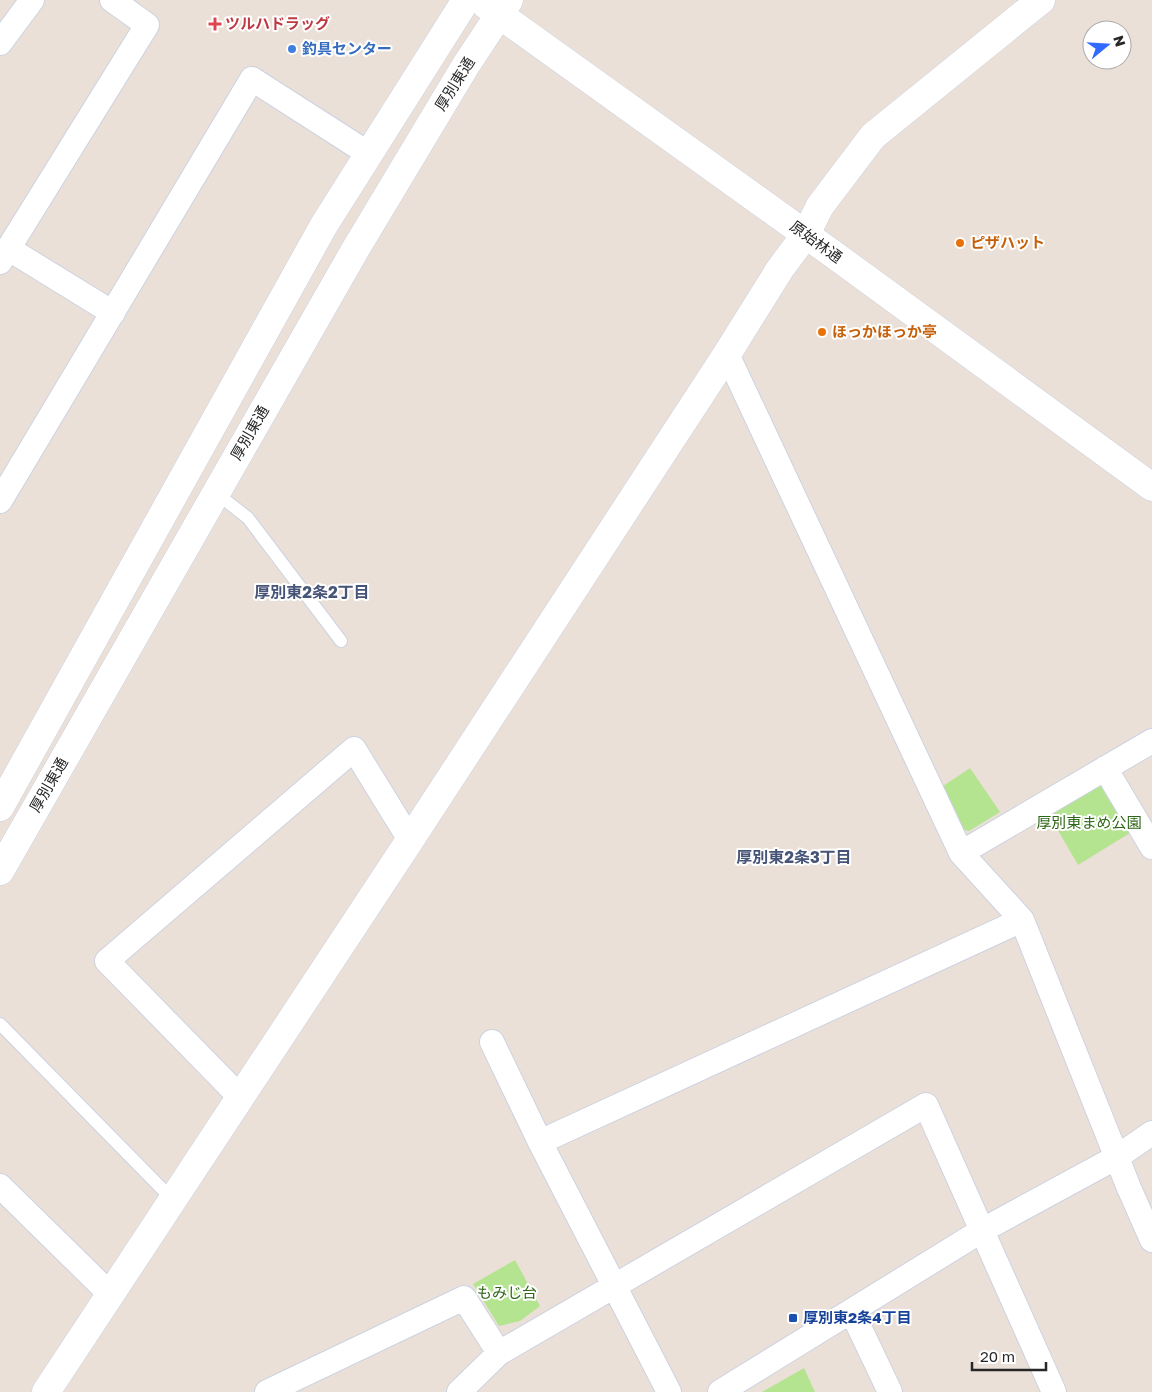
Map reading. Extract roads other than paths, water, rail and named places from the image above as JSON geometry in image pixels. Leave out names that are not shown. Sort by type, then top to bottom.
[{"type":"street","points":[[0,43],[32,0]]},
{"type":"street","points":[[112,0],[147,25],[4,256],[113,313]]},
{"type":"street","points":[[2,798],[324,225],[466,0]]},
{"type":"street","points":[[46,1392],[410,840],[727,354],[780,269],[806,234],[820,206],[873,136],[1041,0]]},
{"type":"street","name":"原始林通","points":[[496,5],[1152,487]]},
{"type":"street","name":"厚別東通","points":[[0,871],[360,241],[466,65],[496,5]]},
{"type":"street","points":[[0,501],[252,79],[369,154]]},
{"type":"street","points":[[727,354],[961,853],[1022,920],[1152,1240]]},
{"type":"street","points":[[961,853],[1152,740]]},
{"type":"street","points":[[240,1097],[107,961],[354,748],[410,840]]},
{"type":"street","points":[[1105,768],[1152,847]]},
{"type":"street","points":[[540,1142],[1022,920]]},
{"type":"street","points":[[492,1042],[540,1142],[669,1392]]},
{"type":"street","points":[[460,1392],[499,1353],[926,1105],[980,1231],[1054,1392]]},
{"type":"street","points":[[720,1392],[980,1231],[1117,1157],[1152,1133]]},
{"type":"street","points":[[0,1186],[111,1294]]},
{"type":"street","points":[[267,1392],[464,1298],[499,1353]]},
{"type":"street","points":[[852,1312],[890,1392]]},
{"type":"lane","points":[[216,493],[248,518],[342,641]]},
{"type":"lane","points":[[0,1024],[173,1200]]},
{"type":"place","name":"ツルハドラッグ","points":[[215,24]]},
{"type":"place","name":"釣具センター","points":[[292,49]]},
{"type":"place","name":"ピザハット","points":[[960,243]]},
{"type":"place","name":"ほっかほっか亭","points":[[822,332]]},
{"type":"place","name":"厚別東2条4丁目","points":[[793,1318]]},
{"type":"district","name":"厚別東2条2丁目","points":[[312,592]]},
{"type":"district","name":"厚別東2条3丁目","points":[[794,857]]},
{"type":"park label","name":"厚別東まめ公園","points":[[1089,823]]},
{"type":"park label","name":"もみじ台","points":[[507,1293]]}]
